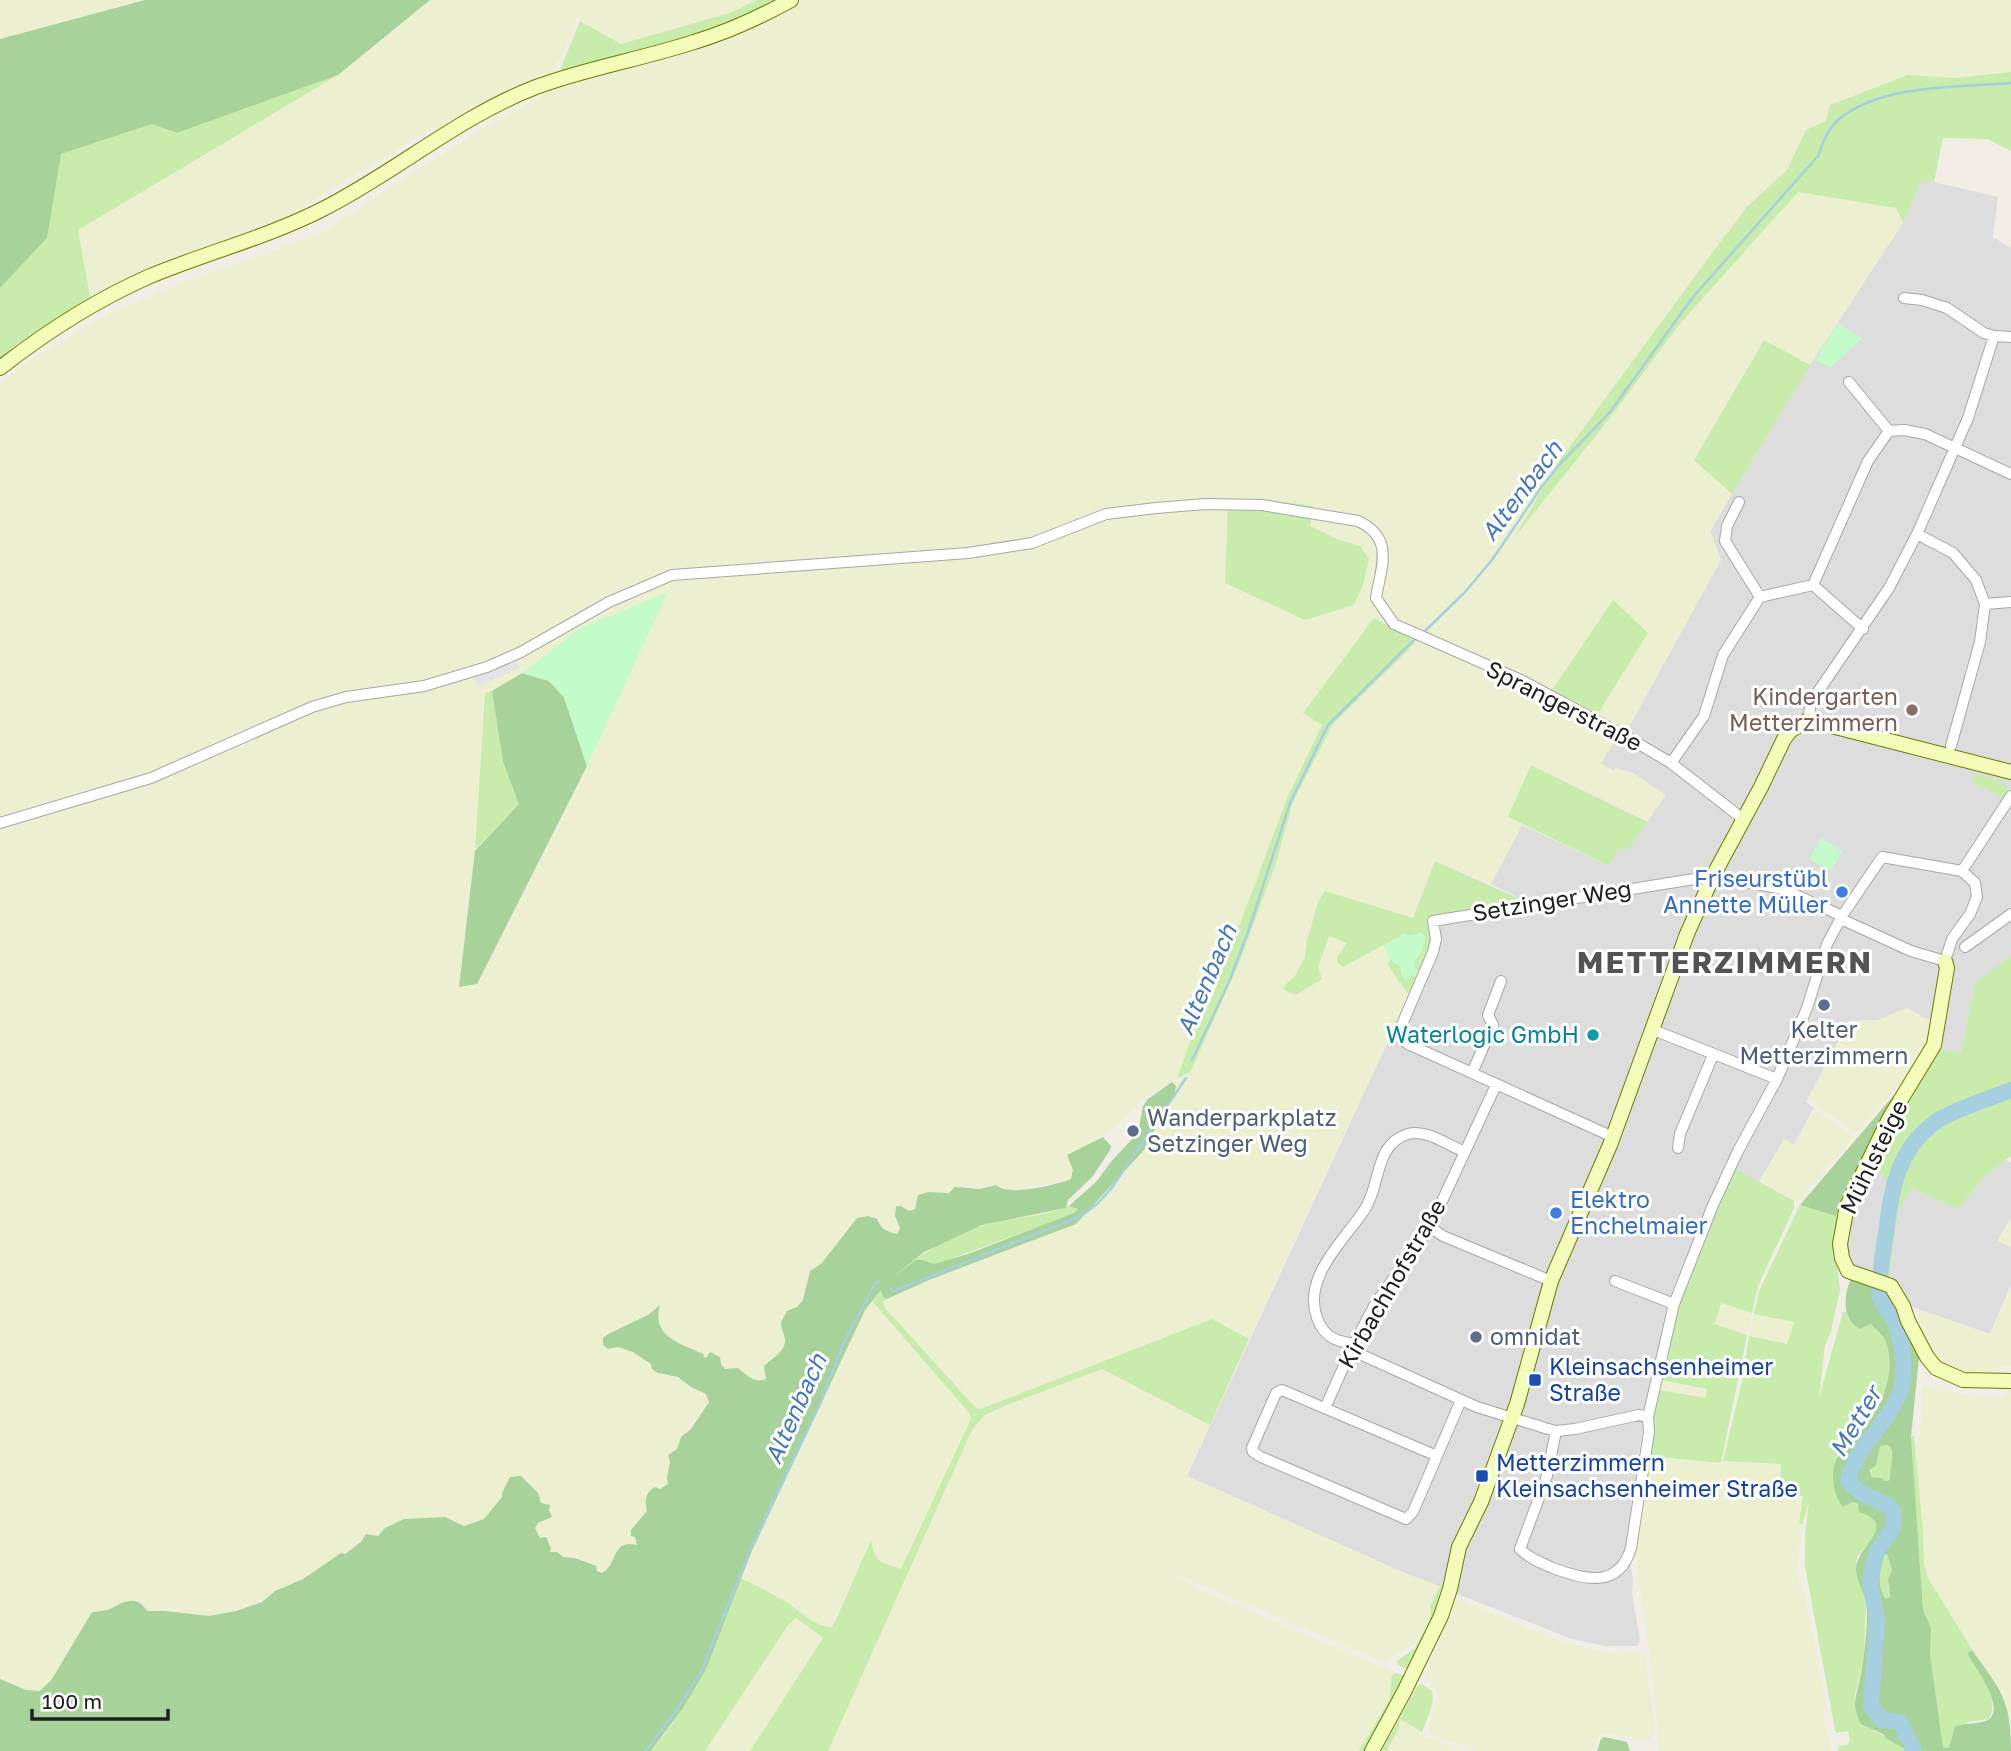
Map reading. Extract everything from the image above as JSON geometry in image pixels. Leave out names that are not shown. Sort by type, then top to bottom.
[{"type":"main road","points":[[0,368],[25,348],[89,306],[148,277],[271,233],[313,214],[343,199],[449,131],[505,101],[550,83],[696,42],[758,17],[791,0]]},
{"type":"main road","points":[[1372,1751],[1441,1616],[1459,1547],[1481,1502],[1512,1417],[1551,1280],[1613,1137],[1687,934],[1713,876],[1784,739],[1790,731],[1808,720],[2011,772]]},
{"type":"main road","name":"Mühlsteige","points":[[1945,961],[1947,968],[1934,1045],[1928,1059],[1889,1119],[1847,1206],[1840,1244],[1842,1258],[1848,1271],[1891,1286],[1927,1357],[1937,1368],[1963,1380],[2011,1381]]},
{"type":"street","points":[[1904,298],[1922,300],[1947,308],[1984,333],[2011,337]]},
{"type":"street","points":[[1808,720],[1811,702],[1889,588],[1917,534],[1968,418],[1994,336]]},
{"type":"street","points":[[1849,382],[1889,431]]},
{"type":"street","points":[[1889,431],[1904,430],[1925,434],[2011,474]]},
{"type":"street","points":[[1813,585],[1868,461],[1889,431]]},
{"type":"street","points":[[1739,502],[1727,526],[1725,541],[1760,597]]},
{"type":"street","name":"Sprangerstraße","points":[[0,823],[151,778],[312,707],[346,697],[424,687],[487,667],[521,652],[609,602],[672,575],[968,553],[1032,544],[1106,514],[1205,504],[1262,505],[1368,525],[1379,539],[1384,552],[1376,598],[1394,624],[1413,635],[1521,680],[1627,737],[1671,763],[1743,819]]},
{"type":"street","points":[[1917,534],[1953,553],[1976,580],[1985,604],[1980,642],[1951,746]]},
{"type":"street","points":[[1671,763],[1704,716],[1723,655],[1760,597],[1813,585]]},
{"type":"street","points":[[1813,585],[1863,629]]},
{"type":"street","points":[[1985,604],[2011,603]]},
{"type":"street","points":[[1962,871],[2011,796]]},
{"type":"street","points":[[1556,1431],[1545,1481],[1520,1549],[1545,1564],[1583,1578],[1613,1574],[1627,1561],[1631,1548],[1649,1432],[1648,1418],[1674,1304],[1728,1170],[1777,1079],[1807,1008],[1827,944],[1841,917],[1882,857],[1962,871],[1975,883],[1977,897],[1970,914],[1952,939],[1945,961],[1911,951],[1841,917],[1783,889],[1713,876]]},
{"type":"street","name":"Setzinger Weg","points":[[1472,1073],[1396,1036],[1433,952],[1436,939],[1433,921],[1713,876]]},
{"type":"street","points":[[1965,947],[2011,914]]},
{"type":"street","points":[[1501,981],[1488,1015],[1493,1025],[1472,1073],[1613,1137]]},
{"type":"street","points":[[1651,1029],[1777,1079]]},
{"type":"street","points":[[1678,1148],[1680,1134],[1713,1055]]},
{"type":"street","name":"Kirbachhofstraße","points":[[1325,1408],[1352,1347],[1381,1296],[1430,1227],[1496,1085]]},
{"type":"street","points":[[1464,1151],[1430,1136],[1411,1133],[1395,1141],[1384,1155],[1370,1200],[1328,1261],[1315,1290],[1314,1307],[1321,1326],[1332,1338],[1461,1400],[1556,1431],[1639,1415],[1648,1418]]},
{"type":"street","points":[[1430,1227],[1443,1236],[1551,1280]]},
{"type":"street","points":[[1615,1280],[1674,1304]]},
{"type":"street","points":[[1437,1456],[1279,1390],[1254,1444],[1253,1452],[1403,1518],[1409,1517],[1413,1512],[1437,1456],[1461,1400]]},
{"type":"shaded area","points":[[1922,179],[1998,197],[1993,237],[2011,248],[2011,955],[1975,983],[1961,1053],[1938,1049],[1940,1027],[1907,1008],[1878,1020],[1849,1021],[1806,1102],[1814,1108],[1793,1146],[1784,1140],[1759,1182],[1725,1164],[1672,1291],[1648,1391],[1624,1556],[1630,1563],[1640,1641],[1637,1646],[1605,1646],[1572,1639],[1407,1574],[1187,1476],[1406,1002],[1430,920],[1519,898],[1491,884],[1522,825],[1609,866],[1620,847],[1626,850],[1628,773],[1617,768],[1615,771],[1601,763],[1721,560],[1710,531],[1807,369],[1903,222]]},
{"type":"shaded area","points":[[514,659],[520,668],[479,686],[471,676]]},
{"type":"shaded area","points":[[2005,1159],[2011,1163],[2011,1218],[1998,1240],[2011,1247],[2011,1285],[1990,1334],[1912,1307],[1899,1286],[1889,1280],[1898,1212],[1912,1188],[1958,1209],[1986,1175]]},
{"type":"shaded area","points":[[1870,1163],[1886,1179],[1875,1277],[1853,1268],[1843,1248],[1844,1230]]},
{"type":"green space","points":[[0,0],[145,0],[0,39]]},
{"type":"green space","points":[[145,0],[430,0],[338,75],[177,133],[152,124],[61,154],[47,238],[0,288],[0,39]]},
{"type":"green space","points":[[430,0],[756,0],[730,13],[620,44],[577,19],[559,61],[554,65],[555,75],[501,94],[435,130],[432,128],[305,206],[306,209],[199,250],[90,297],[78,230],[338,75]]},
{"type":"green space","points":[[756,0],[780,0],[732,23],[689,38],[565,73],[560,70],[580,21],[621,44],[730,13]]},
{"type":"green space","points":[[805,0],[2011,0],[2011,72],[1955,78],[1908,75],[1806,130],[1787,170],[1748,206],[1557,464],[1517,533],[1613,414],[1678,326],[1798,192],[1896,208],[1903,223],[1810,365],[1763,340],[1694,460],[1732,494],[1710,531],[1721,560],[1622,740],[1617,738],[1601,763],[1614,771],[1616,768],[1633,773],[1666,795],[1647,822],[1531,765],[1508,817],[1522,825],[1491,884],[1435,861],[1414,918],[1325,891],[1318,902],[1305,957],[1295,976],[1284,986],[1284,990],[1296,995],[1322,979],[1318,968],[1329,936],[1348,943],[1343,967],[1383,946],[1406,993],[1411,992],[1249,1339],[1212,1319],[980,1409],[976,1408],[883,1304],[887,1299],[929,1280],[1076,1224],[1144,1150],[1175,1092],[1176,1086],[1172,1082],[1141,1100],[1133,1111],[1103,1137],[1067,1155],[1073,1170],[1071,1179],[1010,1191],[969,1187],[949,1193],[928,1192],[918,1195],[915,1209],[909,1211],[901,1206],[895,1216],[900,1228],[897,1234],[879,1226],[876,1219],[845,1231],[822,1263],[810,1271],[803,1300],[779,1354],[770,1360],[766,1379],[760,1382],[752,1380],[738,1368],[725,1369],[720,1357],[710,1352],[706,1358],[667,1337],[659,1328],[657,1315],[660,1307],[624,1328],[615,1329],[613,1349],[618,1347],[633,1352],[651,1364],[658,1373],[682,1379],[706,1394],[709,1402],[691,1429],[681,1437],[677,1449],[671,1452],[668,1484],[660,1489],[651,1489],[646,1496],[647,1511],[631,1530],[637,1545],[611,1562],[608,1570],[602,1573],[582,1559],[571,1555],[563,1557],[550,1552],[546,1537],[537,1536],[535,1528],[538,1523],[551,1517],[549,1510],[541,1503],[538,1494],[527,1481],[506,1484],[502,1497],[484,1519],[464,1526],[431,1517],[404,1519],[385,1528],[378,1537],[370,1534],[345,1554],[341,1553],[303,1579],[275,1591],[262,1602],[236,1611],[209,1616],[147,1611],[141,1603],[131,1600],[108,1610],[93,1612],[52,1679],[40,1692],[26,1690],[0,1679],[0,384],[22,365],[106,315],[196,277],[326,231],[487,126],[557,88],[712,45],[757,26]],"holes":[[[1312,506],[1309,526],[1359,546],[1305,620],[1225,583]],[[667,593],[587,766],[477,984],[459,987],[475,850],[485,693],[522,673],[580,628]],[[1415,644],[1333,724],[1293,802],[1276,863],[1239,963],[1191,1071],[1178,1079],[1189,1044],[1212,998],[1288,796],[1323,724],[1304,713]]]},
{"type":"green space","points":[[2011,72],[2011,151],[1987,139],[1943,138],[1934,182],[1922,180],[1903,222],[1896,208],[1798,192],[1678,326],[1613,414],[1514,538],[1557,464],[1748,206],[1787,170],[1806,130],[1826,121],[1830,105],[1908,75],[1955,78]]},
{"type":"green space","points":[[338,75],[78,230],[90,297],[14,346],[0,359],[0,288],[47,238],[60,154],[152,124],[177,133]]},
{"type":"green space","points":[[1838,323],[1862,338],[1831,367],[1815,361]]},
{"type":"green space","points":[[1764,340],[1810,365],[1732,494],[1694,460]]},
{"type":"green space","points":[[1271,500],[1313,506],[1310,526],[1339,540],[1360,546],[1369,559],[1363,585],[1354,605],[1305,620],[1225,583],[1228,501]]},
{"type":"green space","points":[[668,592],[587,766],[564,697],[549,681],[522,673],[580,628]]},
{"type":"green space","points":[[1613,600],[1648,633],[1592,723],[1546,699]]},
{"type":"green space","points":[[1374,618],[1408,636],[1415,643],[1333,724],[1293,802],[1276,863],[1239,963],[1191,1071],[1177,1079],[1189,1044],[1212,998],[1288,796],[1322,725],[1303,713]]},
{"type":"green space","points":[[522,673],[549,681],[564,697],[587,766],[477,984],[459,987],[475,851],[519,804],[503,762],[492,691]]},
{"type":"green space","points":[[492,691],[503,762],[519,804],[475,850],[485,693]]},
{"type":"green space","points":[[1531,765],[1647,822],[1627,851],[1620,847],[1609,866],[1508,817]]},
{"type":"green space","points":[[1976,774],[2004,782],[2008,791],[2003,798],[1971,782]]},
{"type":"green space","points":[[1821,838],[1842,851],[1831,871],[1809,859]]},
{"type":"green space","points":[[1435,861],[1520,899],[1430,920],[1434,938],[1421,972],[1414,969],[1413,964],[1422,950],[1421,933],[1410,936],[1404,934],[1343,967],[1337,962],[1337,957],[1347,943],[1329,936],[1318,967],[1322,979],[1296,995],[1284,990],[1284,986],[1295,976],[1305,957],[1318,902],[1325,891],[1413,918]]},
{"type":"green space","points":[[1421,933],[1425,936],[1425,941],[1415,961],[1415,969],[1421,972],[1418,978],[1412,975],[1406,981],[1401,975],[1400,966],[1390,960],[1383,946],[1404,934],[1410,936]]},
{"type":"green space","points":[[2011,955],[2011,1156],[1986,1175],[1958,1209],[1912,1188],[1898,1212],[1889,1280],[1875,1277],[1886,1179],[1870,1163],[1938,1049],[1961,1053],[1975,983]]},
{"type":"green space","points":[[1390,959],[1400,966],[1406,981],[1412,975],[1418,978],[1411,992],[1407,993],[1388,965]]},
{"type":"green space","points":[[1907,1008],[1932,1022],[1931,1038],[1915,1067],[1856,1134],[1808,1099],[1849,1021],[1878,1020]]},
{"type":"green space","points":[[1172,1082],[1176,1086],[1175,1092],[1144,1150],[1076,1224],[929,1280],[887,1299],[883,1297],[881,1290],[865,1310],[751,1553],[706,1669],[683,1708],[651,1751],[0,1751],[0,1679],[26,1690],[40,1691],[52,1679],[92,1612],[108,1610],[130,1601],[139,1603],[147,1611],[209,1616],[236,1611],[262,1602],[275,1591],[303,1579],[341,1553],[345,1554],[361,1542],[366,1534],[378,1536],[385,1528],[404,1519],[445,1517],[464,1526],[484,1519],[502,1497],[510,1477],[521,1476],[538,1493],[541,1503],[550,1505],[552,1517],[538,1523],[535,1528],[540,1538],[546,1537],[550,1552],[587,1562],[602,1573],[611,1564],[619,1549],[629,1544],[637,1545],[635,1537],[631,1536],[631,1530],[647,1511],[648,1494],[655,1487],[660,1489],[668,1484],[668,1455],[677,1449],[681,1437],[691,1429],[709,1402],[706,1394],[678,1377],[658,1373],[652,1369],[651,1364],[633,1352],[618,1347],[608,1349],[603,1345],[603,1338],[648,1315],[660,1305],[660,1325],[664,1332],[677,1342],[706,1358],[710,1352],[720,1357],[725,1369],[738,1368],[754,1380],[766,1379],[764,1366],[785,1344],[781,1322],[787,1311],[797,1307],[803,1300],[810,1271],[821,1264],[857,1218],[868,1216],[877,1219],[884,1229],[897,1234],[900,1228],[895,1216],[896,1206],[909,1211],[915,1209],[918,1195],[928,1192],[949,1193],[955,1187],[980,1189],[996,1185],[1010,1190],[1021,1190],[1071,1179],[1073,1170],[1067,1155],[1103,1137],[1111,1146],[1110,1150],[1093,1176],[1068,1200],[1066,1208],[982,1225],[924,1252],[893,1277],[916,1260],[934,1264],[968,1254],[1074,1213],[1078,1209],[1069,1206],[1097,1181],[1133,1138],[1139,1127],[1143,1106],[1148,1099]]},
{"type":"green space","points":[[1894,1095],[1897,1097],[1861,1161],[1836,1216],[1800,1205]]},
{"type":"green space","points":[[1814,1108],[1854,1137],[1799,1201],[1794,1201],[1759,1182],[1784,1139],[1794,1145]]},
{"type":"green space","points":[[1734,1168],[1794,1201],[1794,1208],[1758,1286],[1752,1313],[1721,1303],[1715,1324],[1747,1335],[1721,1463],[1650,1456],[1651,1416],[1658,1390],[1706,1398],[1707,1389],[1661,1380],[1683,1291]]},
{"type":"green space","points":[[1800,1205],[1839,1217],[1833,1257],[1836,1258],[1840,1290],[1831,1331],[1825,1345],[1819,1398],[1843,1312],[1847,1311],[1848,1318],[1860,1328],[1871,1324],[1884,1338],[1888,1349],[1888,1377],[1879,1406],[1868,1425],[1839,1455],[1853,1502],[1871,1515],[1877,1524],[1875,1536],[1857,1557],[1856,1570],[1866,1601],[1864,1654],[1854,1700],[1873,1731],[1909,1751],[1837,1751],[1839,1746],[1847,1745],[1850,1740],[1848,1731],[1837,1733],[1835,1730],[1805,1566],[1809,1501],[1802,1525],[1799,1523],[1803,1496],[1779,1493],[1781,1464],[1723,1461],[1742,1382],[1749,1336],[1787,1344],[1794,1322],[1754,1314],[1759,1291]]},
{"type":"green space","points":[[1069,1206],[1078,1209],[1060,1219],[934,1265],[916,1260],[886,1282],[920,1256],[971,1229]]},
{"type":"green space","points":[[2011,1218],[2011,1247],[1997,1241]]},
{"type":"green space","points":[[1851,1279],[1891,1286],[1919,1357],[1911,1437],[1923,1610],[1931,1628],[1930,1654],[1943,1747],[1949,1748],[1955,1726],[1985,1721],[1993,1714],[1994,1707],[1988,1688],[1968,1655],[1969,1651],[1973,1651],[2002,1696],[2009,1719],[2011,1751],[1909,1751],[1861,1724],[1858,1717],[1855,1701],[1867,1619],[1866,1602],[1856,1571],[1857,1562],[1876,1530],[1876,1523],[1871,1517],[1859,1512],[1858,1504],[1852,1502],[1843,1507],[1836,1496],[1833,1475],[1839,1455],[1862,1431],[1877,1408],[1886,1386],[1889,1362],[1885,1340],[1880,1333],[1871,1324],[1860,1329],[1850,1320],[1846,1307]],"holes":[[[1887,1445],[1891,1448],[1892,1456],[1890,1480],[1886,1481],[1871,1477],[1870,1470],[1876,1465],[1880,1446]],[[1887,1554],[1892,1570],[1888,1579],[1890,1597],[1886,1599],[1880,1578],[1883,1556]]]},
{"type":"green space","points":[[2011,1285],[2011,1366],[2002,1366],[1996,1376],[1963,1375],[1945,1367],[1928,1348],[1916,1316],[1921,1310],[1990,1334]]},
{"type":"green space","points":[[882,1288],[883,1297],[887,1299],[883,1302],[885,1308],[976,1408],[981,1409],[1212,1319],[1249,1339],[1210,1425],[1102,1369],[985,1415],[972,1430],[828,1751],[750,1751],[823,1638],[796,1618],[788,1625],[705,1751],[651,1751],[681,1711],[704,1669],[740,1578],[784,1601],[813,1621],[832,1627],[871,1540],[879,1560],[901,1569],[971,1419],[970,1414],[873,1302]]},
{"type":"green space","points":[[873,1302],[970,1414],[971,1419],[901,1570],[875,1558],[870,1541],[832,1627],[827,1628],[817,1624],[784,1600],[740,1578],[838,1365],[865,1310]]},
{"type":"green space","points":[[1721,1303],[1752,1313],[1747,1335],[1714,1325]]},
{"type":"green space","points":[[1754,1314],[1794,1321],[1787,1344],[1749,1336]]},
{"type":"green space","points":[[1102,1369],[1210,1425],[1187,1476],[1407,1574],[1440,1586],[1430,1606],[1428,1623],[1415,1644],[1402,1650],[1387,1663],[1165,1570],[1205,1592],[1396,1673],[1392,1675],[1389,1701],[1359,1751],[828,1751],[882,1625],[978,1421],[1004,1406]]},
{"type":"green space","points":[[1661,1380],[1707,1389],[1706,1398],[1658,1390]]},
{"type":"green space","points":[[1923,1385],[1974,1397],[2003,1398],[2011,1386],[2011,1723],[2004,1694],[1959,1631],[1928,1578],[1924,1563],[1914,1450],[1920,1438]]},
{"type":"green space","points":[[1914,1436],[1924,1563],[1928,1578],[1973,1651],[1969,1651],[1968,1655],[1983,1678],[1992,1702],[1989,1719],[1968,1722],[1949,1748],[1943,1747],[1930,1654],[1931,1628],[1923,1610],[1911,1437]]},
{"type":"green space","points":[[1887,1445],[1891,1448],[1890,1480],[1870,1477],[1880,1446]]},
{"type":"green space","points":[[1650,1456],[1723,1464],[1780,1464],[1779,1494],[1803,1496],[1798,1523],[1802,1526],[1796,1576],[1805,1594],[1826,1707],[1823,1718],[1832,1751],[1659,1751],[1654,1687],[1635,1553]]},
{"type":"green space","points":[[1887,1554],[1892,1570],[1888,1586],[1890,1598],[1886,1599],[1880,1578],[1883,1555]]},
{"type":"green space","points":[[1440,1586],[1446,1588],[1408,1669],[1398,1665],[1397,1661],[1415,1648],[1428,1623],[1430,1606]]},
{"type":"green space","points":[[1457,1599],[1552,1638],[1604,1652],[1645,1654],[1655,1731],[1652,1740],[1607,1733],[1599,1736],[1593,1751],[1477,1751],[1434,1735],[1429,1727],[1439,1696],[1425,1674]]},
{"type":"green space","points":[[796,1618],[824,1638],[750,1751],[705,1751],[788,1625]]},
{"type":"green space","points":[[1396,1673],[1405,1676],[1366,1751],[1359,1751],[1389,1701],[1392,1675]]},
{"type":"green space","points":[[1422,1684],[1432,1691],[1433,1699],[1422,1732],[1400,1719],[1399,1729],[1386,1751],[1382,1751],[1418,1685]]},
{"type":"green space","points":[[1400,1719],[1422,1732],[1422,1736],[1463,1751],[1386,1751],[1399,1729]]},
{"type":"green space","points":[[1604,1737],[1627,1742],[1630,1751],[1597,1751]]},
{"type":"waterway","name":"Altenbach","points":[[1422,634],[1465,592],[1492,560],[1543,485],[1610,412],[1693,297],[1818,156],[1829,131],[1839,119],[1877,99],[1899,93],[2011,83]]},
{"type":"waterway","name":"Altenbach","points":[[1192,1060],[1229,982],[1290,803],[1328,725],[1417,637]]},
{"type":"waterway","name":"Altenbach","points":[[890,1288],[894,1291],[1081,1216],[1111,1189],[1186,1078]]},
{"type":"waterway","name":"Metter","points":[[1914,1751],[1900,1722],[1882,1720],[1871,1706],[1877,1620],[1870,1582],[1877,1551],[1893,1528],[1893,1510],[1863,1494],[1848,1480],[1860,1453],[1894,1405],[1903,1378],[1903,1358],[1898,1331],[1881,1301],[1879,1291],[1888,1216],[1899,1171],[1913,1144],[1937,1121],[1962,1108],[2011,1090]]},
{"type":"waterway","name":"Altenbach","points":[[749,1552],[821,1402],[843,1344],[876,1282],[879,1282]]},
{"type":"waterway","name":"Altenbach","points":[[645,1751],[675,1713],[700,1674],[749,1554]]},
{"type":"place","name":"Kindergarten Metterzimmern","points":[[1912,710]]},
{"type":"place","name":"Friseurstübl Annette Müller","points":[[1842,892]]},
{"type":"place","name":"Kelter Metterzimmern","points":[[1824,1005]]},
{"type":"place","name":"Waterlogic GmbH","points":[[1593,1035]]},
{"type":"place","name":"Wanderparkplatz Setzinger Weg","points":[[1133,1131]]},
{"type":"place","name":"Elektro Enchelmaier","points":[[1556,1213]]},
{"type":"place","name":"omnidat","points":[[1476,1337]]},
{"type":"place","name":"Kleinsachsenheimer Straße","points":[[1535,1380]]},
{"type":"place","name":"Metterzimmern Kleinsachsenheimer Straße","points":[[1482,1476]]},
{"type":"district","name":"METTERZIMMERN","points":[[1725,963]]}]
